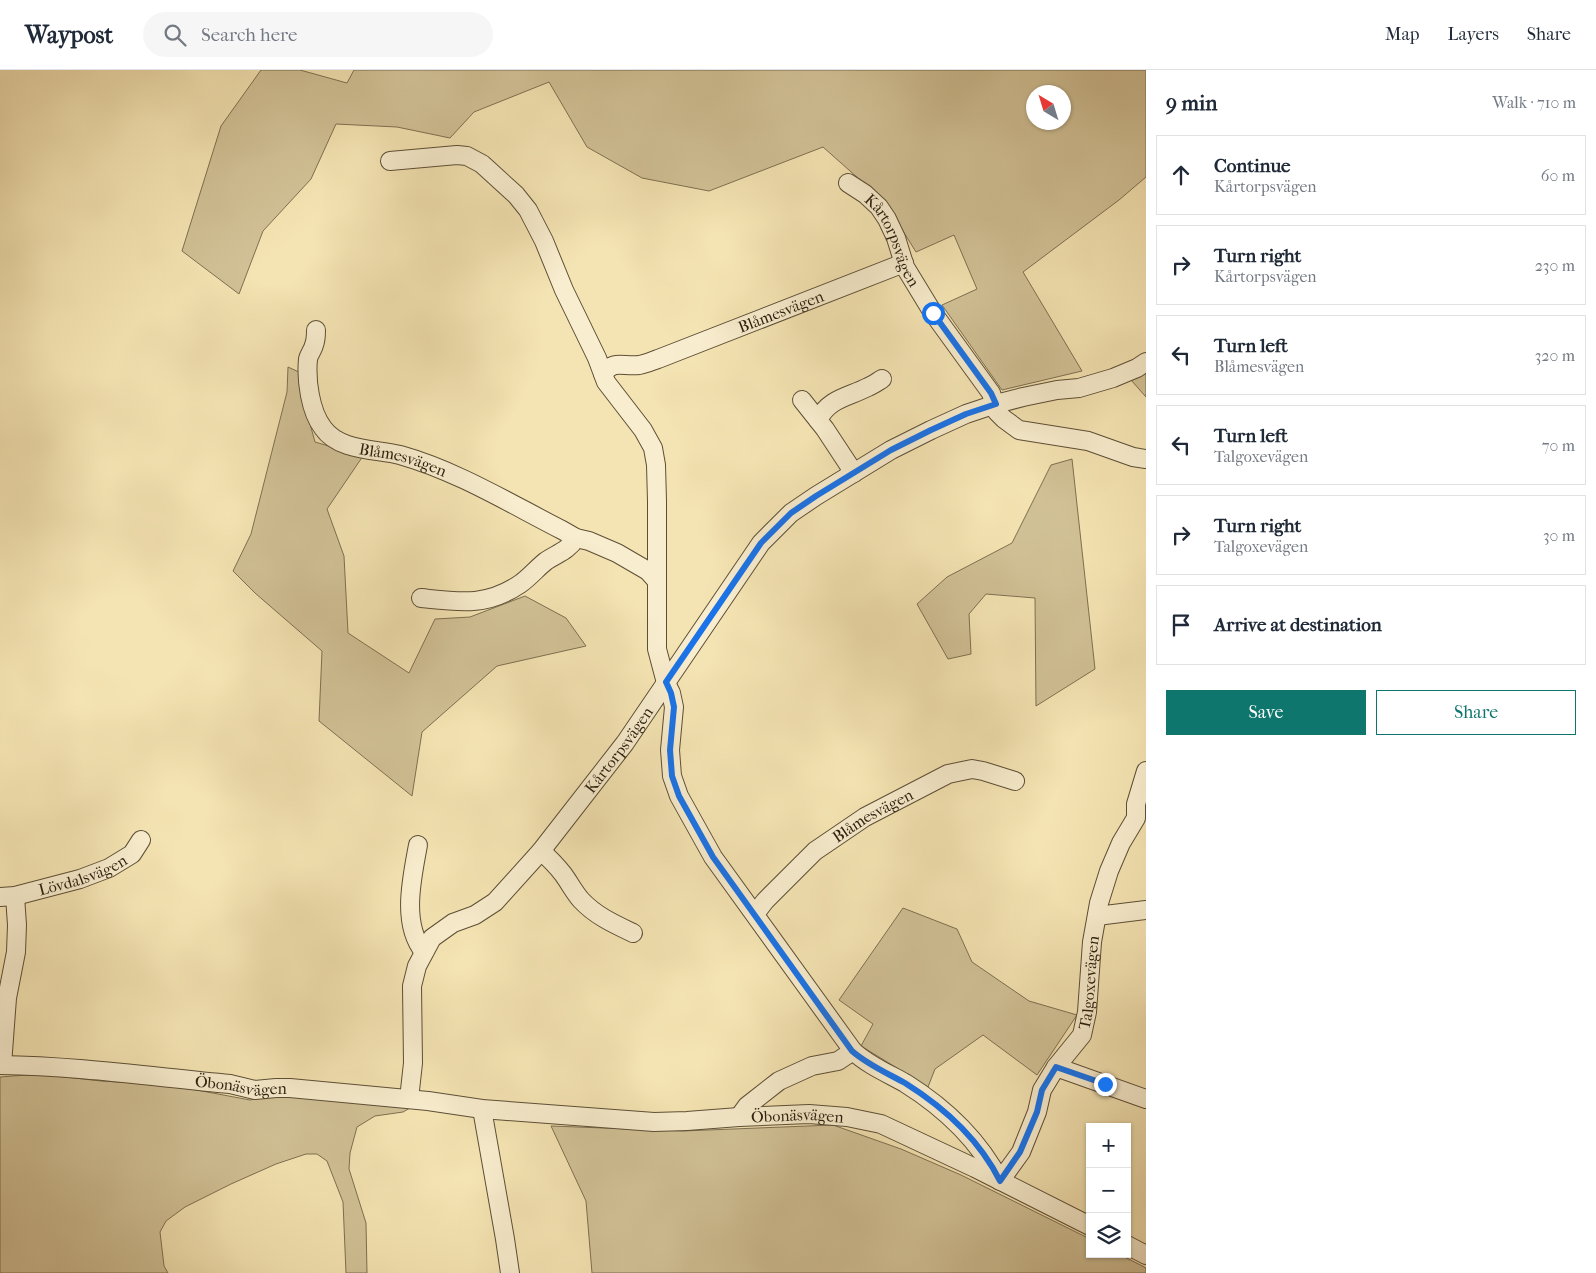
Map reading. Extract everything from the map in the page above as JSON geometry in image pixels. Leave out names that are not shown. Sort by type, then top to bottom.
[{"type":"street","points":[[390,161],[457,155],[467,156],[482,164],[516,195],[528,210],[544,241],[606,382],[644,430],[653,448],[656,465],[658,540],[656,580],[657,649],[674,707],[670,750],[672,776],[679,796],[713,857],[852,1051],[863,1060],[920,1093],[958,1123],[991,1164],[1000,1181]]},
{"type":"street","name":"Kårtorpsvägen","points":[[848,182],[865,194],[879,207],[887,218],[904,263],[933,313],[991,393],[998,412],[1020,430],[1088,441],[1133,457],[1146,459]]},
{"type":"street","name":"Blåmesvägen","points":[[603,374],[608,367],[616,364],[639,365],[658,359],[904,263]]},
{"type":"street","name":"Blåmesvägen","points":[[316,330],[314,344],[308,356],[310,395],[317,418],[323,429],[332,438],[344,444],[413,459],[450,472],[576,538],[617,553],[648,571],[656,580]]},
{"type":"street","name":"Kårtorpsvägen","points":[[409,1099],[413,1063],[412,986],[417,966],[432,938],[453,923],[475,915],[495,902],[541,851],[625,743],[761,543],[791,513],[891,450],[966,414],[996,404],[1057,390],[1079,388],[1113,378],[1146,362]]},
{"type":"street","points":[[818,420],[820,415],[836,401],[882,379]]},
{"type":"street","points":[[802,400],[854,473]]},
{"type":"street","points":[[421,598],[477,602],[507,591],[520,584],[545,562],[571,547],[576,538]]},
{"type":"street","name":"Blåmesvägen","points":[[755,914],[765,901],[814,851],[865,818],[948,774],[972,769],[1015,781]]},
{"type":"street","name":"Talgoxevägen","points":[[1000,1181],[1020,1152],[1037,1112],[1042,1090],[1056,1067],[1082,1035],[1087,1012],[1092,942],[1099,903],[1109,871],[1122,843],[1141,817],[1136,804],[1146,771]]},
{"type":"street","name":"Lövdalsvägen","points":[[1,1065],[7,998],[16,952],[17,925],[7,896],[80,879],[109,868],[132,854],[141,840]]},
{"type":"street","points":[[418,845],[413,874],[410,913],[412,932],[424,952]]},
{"type":"street","points":[[541,851],[552,861],[580,898],[595,913],[633,933]]},
{"type":"street","name":"Talgoxevägen","points":[[1097,916],[1146,910]]},
{"type":"street","points":[[740,1117],[746,1106],[779,1081],[812,1066],[838,1060],[852,1051]]},
{"type":"street","name":"Öbonäsvägen","points":[[1,1065],[38,1066],[162,1077],[230,1084],[255,1090],[290,1088],[409,1099],[482,1109],[654,1122],[809,1114],[847,1117],[880,1124],[1086,1224]]},
{"type":"street","points":[[1056,1067],[1146,1099]]},
{"type":"street","points":[[482,1109],[510,1273]]},
{"type":"street","points":[[1131,1247],[1146,1255]]},
{"type":"shaded area","points":[[261,70],[300,70],[347,83],[354,70],[1146,70],[1146,177],[1119,200],[1023,272],[1082,371],[1002,390],[942,305],[977,289],[954,235],[916,252],[885,202],[823,147],[709,191],[642,178],[587,147],[549,82],[474,112],[450,138],[397,127],[336,124],[311,179],[263,231],[239,294],[182,251],[221,126]]},
{"type":"shaded area","points":[[288,367],[301,373],[304,402],[315,442],[363,456],[327,509],[344,556],[348,633],[409,673],[435,619],[470,617],[525,596],[566,618],[586,646],[497,666],[422,732],[412,796],[319,721],[322,651],[255,593],[233,571],[251,534],[287,392]]},
{"type":"shaded area","points":[[1146,369],[1146,397],[1131,380]]},
{"type":"shaded area","points":[[1072,459],[1095,669],[1036,706],[1035,598],[986,594],[969,614],[971,654],[948,659],[917,604],[947,577],[1012,543],[1051,465]]},
{"type":"shaded area","points":[[903,908],[957,929],[972,962],[1029,1001],[1077,1015],[1037,1075],[983,1035],[935,1069],[928,1087],[861,1046],[873,1024],[839,1000]]},
{"type":"shaded area","points":[[39,1074],[101,1081],[170,1085],[250,1100],[277,1095],[410,1108],[403,1112],[375,1116],[357,1127],[350,1153],[349,1169],[366,1223],[367,1273],[346,1273],[343,1202],[327,1161],[317,1154],[306,1154],[276,1164],[231,1184],[185,1207],[166,1221],[160,1232],[164,1266],[168,1273],[0,1273],[0,1077]]},
{"type":"shaded area","points":[[833,1125],[901,1149],[961,1175],[1086,1237],[1086,1258],[1127,1258],[1146,1268],[1146,1273],[592,1273],[586,1201],[551,1126],[683,1131]]},
{"type":"route","points":[[933,313],[991,393],[996,404],[966,414],[891,450],[791,513],[761,543],[666,682],[674,707],[670,750],[672,776],[679,796],[713,857],[852,1051],[863,1060],[920,1093],[958,1123],[991,1164],[1000,1181],[1020,1152],[1037,1112],[1042,1090],[1056,1067],[1105,1084]]}]
